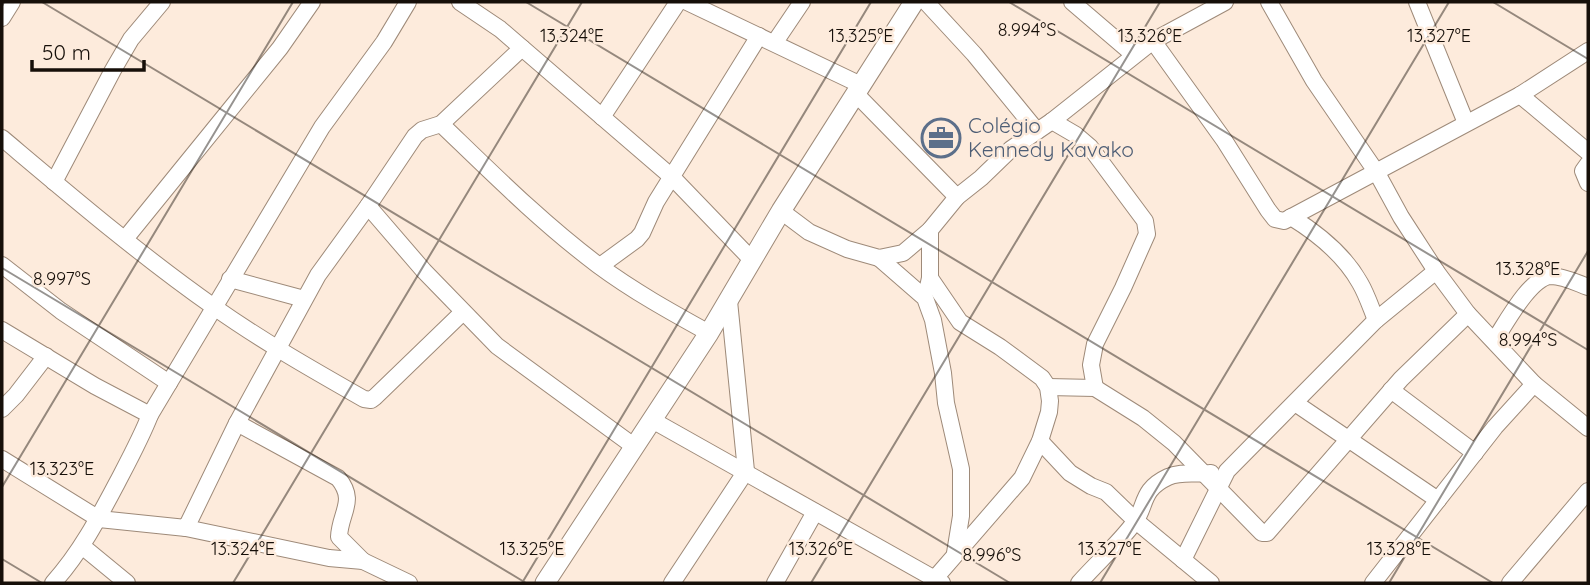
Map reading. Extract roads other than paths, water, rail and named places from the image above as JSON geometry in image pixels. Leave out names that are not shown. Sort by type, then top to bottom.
[{"type":"street","points":[[2,18],[12,2]]},
{"type":"street","points":[[125,239],[280,48],[312,2]]},
{"type":"street","points":[[53,583],[69,566],[99,519],[150,415],[322,127],[384,42],[408,2]]},
{"type":"street","points":[[460,2],[500,29],[673,178],[752,260]]},
{"type":"street","points":[[775,42],[802,2]]},
{"type":"street","points":[[545,583],[709,334],[781,211],[914,2]]},
{"type":"street","points":[[926,2],[974,54],[1037,131]]},
{"type":"street","points":[[1072,2],[1134,55]]},
{"type":"street","points":[[879,258],[903,253],[929,230],[957,197],[1011,149],[1052,121],[1134,55],[1188,20],[1225,2]]},
{"type":"street","points":[[1269,2],[1314,81],[1377,173],[1401,217],[1436,271],[1468,314],[1534,384],[1588,428]]},
{"type":"street","points":[[1417,2],[1466,123]]},
{"type":"street","points":[[601,117],[689,3],[775,42],[858,89],[957,197]]},
{"type":"street","points":[[54,182],[113,70],[154,5]]},
{"type":"street","points":[[600,266],[637,239],[656,202],[759,36]]},
{"type":"street","points":[[1153,41],[1224,140],[1275,219],[1284,221],[1520,95],[1588,51]]},
{"type":"street","points":[[186,528],[237,423],[304,299],[415,136],[422,130],[441,124],[522,48]]},
{"type":"street","points":[[1520,95],[1588,152]]},
{"type":"street","points":[[1052,121],[1090,147],[1145,221],[1147,234],[1094,344],[1087,387]]},
{"type":"street","points":[[441,124],[551,228],[638,292],[709,334]]},
{"type":"street","points":[[2,138],[213,307],[276,349],[364,399],[371,400],[463,312]]},
{"type":"street","points":[[1588,164],[1583,172],[1588,183]]},
{"type":"street","points":[[368,206],[497,346],[635,447]]},
{"type":"street","points":[[781,211],[810,232],[879,258],[925,298],[933,320],[946,403],[961,469],[961,516],[956,553]]},
{"type":"street","points":[[1291,217],[1315,231],[1354,274],[1376,320]]},
{"type":"street","points":[[925,298],[930,278],[929,230]]},
{"type":"street","points":[[2,265],[61,311],[169,383]]},
{"type":"street","points":[[1183,560],[1227,471],[1376,320],[1436,271]]},
{"type":"street","points":[[1494,341],[1530,288],[1542,279],[1550,276],[1564,278],[1588,287]]},
{"type":"street","points":[[652,420],[746,471],[936,582],[956,553],[1022,478],[1040,441],[1049,412],[1048,387],[1032,370],[960,322],[930,278]]},
{"type":"street","points":[[230,279],[304,299]]},
{"type":"street","points":[[672,583],[746,471],[729,301]]},
{"type":"street","points":[[1048,387],[1087,387],[1143,418],[1174,443],[1262,533],[1267,533],[1391,390],[1468,314]]},
{"type":"street","points":[[2,330],[150,415]]},
{"type":"street","points":[[2,409],[46,356]]},
{"type":"street","points":[[1373,583],[1475,453],[1534,384]]},
{"type":"street","points":[[1391,390],[1475,453]]},
{"type":"street","points":[[1295,403],[1438,500]]},
{"type":"street","points":[[237,423],[338,478],[345,486],[348,499],[339,537],[363,561],[409,583]]},
{"type":"street","points":[[1040,441],[1070,473],[1106,492],[1136,521],[1211,583]]},
{"type":"street","points":[[2,459],[99,519],[186,528],[329,558],[363,561]]},
{"type":"street","points":[[1079,583],[1136,521],[1141,505],[1151,489],[1168,477],[1178,474],[1227,471]]},
{"type":"street","points":[[1510,583],[1588,491]]},
{"type":"street","points":[[775,583],[815,512]]},
{"type":"street","points":[[82,546],[127,583]]},
{"type":"street","points":[[68,583],[69,566]]},
{"type":"place","name":"Colégio Kennedy Kavako","points":[[941,138]]}]
